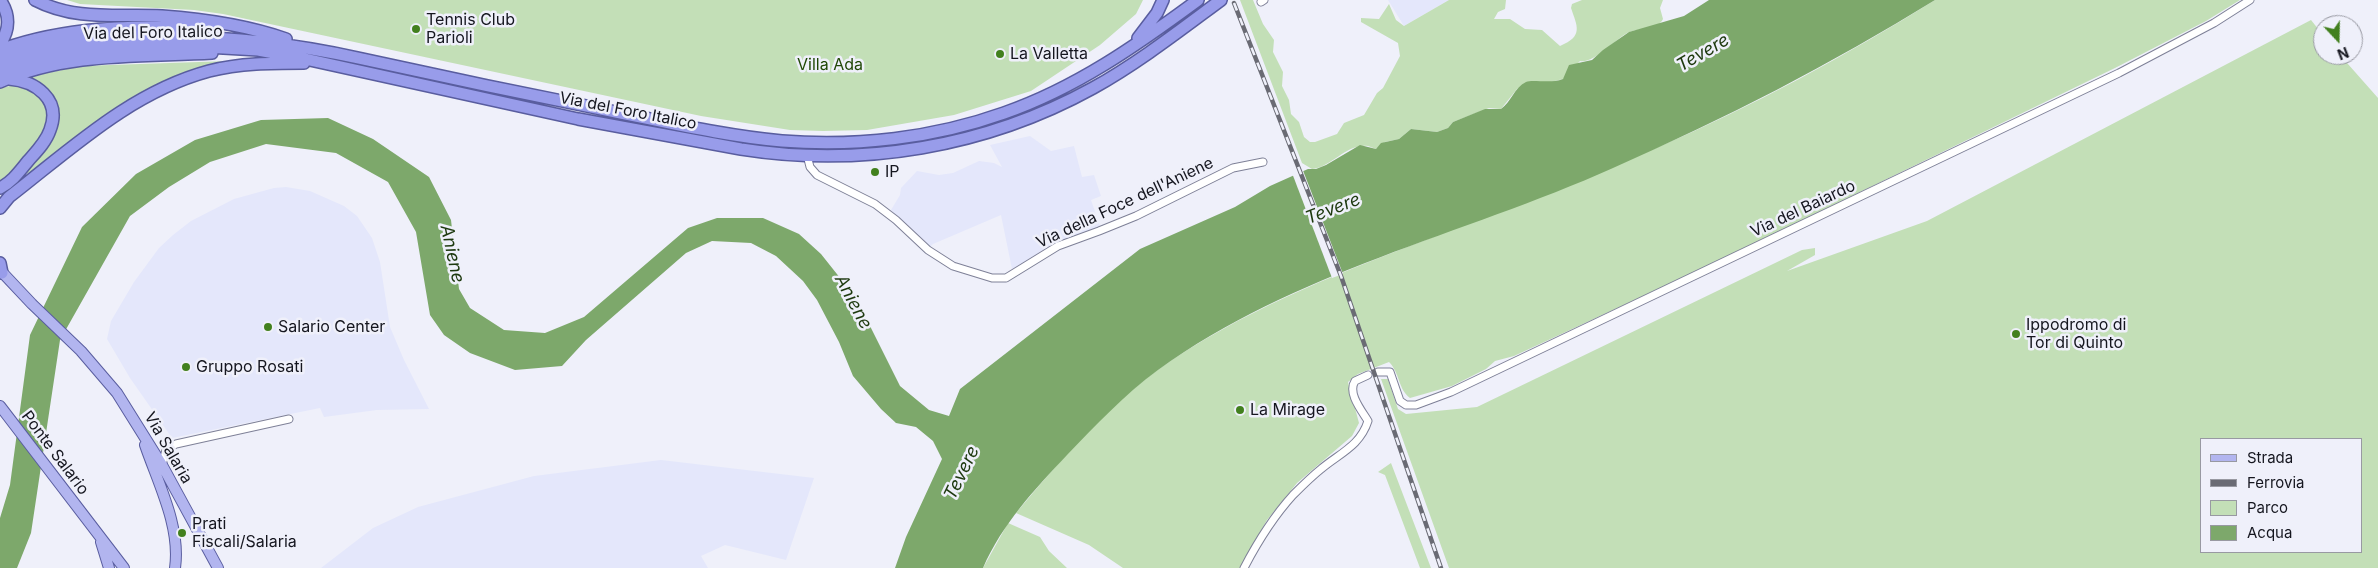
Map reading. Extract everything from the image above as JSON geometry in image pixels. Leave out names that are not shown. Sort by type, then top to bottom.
[{"type":"highway","points":[[0,0],[5,8],[8,22],[6,32],[0,44]]},
{"type":"highway","points":[[35,0],[56,9],[78,15],[175,18],[245,28],[267,32],[314,48]]},
{"type":"highway","points":[[1127,51],[1151,22],[1163,0]]},
{"type":"highway","name":"Via del Foro Italico","points":[[0,60],[28,50],[54,44],[156,37],[238,38],[314,48],[491,87],[708,130],[783,141],[830,142],[911,136],[976,122],[1023,106],[1094,72],[1127,51],[1198,0]]},
{"type":"highway","name":"Via del Foro Italico","points":[[2,77],[40,58],[78,51],[188,46],[258,50],[587,120],[741,149],[807,155],[851,155],[931,146],[965,139],[1023,121],[1074,98],[1112,77],[1220,0]]},
{"type":"highway","points":[[0,50],[34,38],[77,31],[166,27],[245,28]]},
{"type":"highway","points":[[0,208],[9,197],[124,110],[175,83],[209,72],[237,66],[277,63],[328,64]]},
{"type":"highway","points":[[0,188],[15,177],[42,144],[50,130],[53,118],[50,104],[40,89],[27,82],[2,77]]},
{"type":"main road","name":"Via Salaria","points":[[1,270],[18,291],[81,351],[118,394],[162,465],[218,568]]},
{"type":"main road","name":"Ponte Salario","points":[[0,406],[97,532]]},
{"type":"main road","points":[[139,428],[174,530],[175,568]]},
{"type":"main road","points":[[97,532],[109,568]]},
{"type":"main road","points":[[97,532],[124,568]]},
{"type":"street","name":"Via del Baiardo","points":[[1378,372],[1389,371],[1400,401],[1409,406],[1466,385],[2119,73],[2214,23],[2250,0]]},
{"type":"street","name":"Via della Foce dell'Aniene","points":[[807,155],[810,167],[815,173],[874,204],[896,220],[928,250],[953,266],[992,278],[1006,278],[1058,246],[1100,232],[1136,216],[1233,168],[1263,162]]},
{"type":"street","points":[[1244,568],[1265,533],[1292,497],[1321,469],[1358,442],[1364,433],[1368,421],[1357,402],[1352,387],[1355,381],[1368,376]]},
{"type":"street","points":[[162,465],[166,450],[176,444],[289,419]]},
{"type":"shaded area","points":[[1388,0],[1449,0],[1404,26]]},
{"type":"shaded area","points":[[1030,136],[1051,151],[1074,146],[1082,177],[1094,175],[1101,196],[1091,200],[1100,226],[1012,269],[1001,215],[933,244],[929,248],[891,210],[900,195],[901,188],[917,171],[939,175],[953,173],[979,161],[994,163],[1002,167],[990,145]]},
{"type":"shaded area","points":[[286,187],[310,191],[344,206],[357,216],[372,238],[380,262],[390,327],[404,360],[429,409],[377,410],[324,417],[320,408],[172,438],[130,378],[107,339],[111,321],[134,282],[159,248],[191,221],[234,199],[274,188]]},
{"type":"shaded area","points":[[661,460],[814,478],[786,560],[725,545],[701,556],[708,568],[321,568],[373,528],[418,507],[534,476]]},
{"type":"green space","name":"Villa Ada","points":[[67,0],[1143,0],[1136,14],[1100,45],[1031,91],[954,115],[867,130],[823,131],[790,130],[701,116],[223,14],[194,10],[80,4]]},
{"type":"green space","points":[[1240,0],[1253,0],[1263,24],[1274,40],[1273,52],[1283,72],[1282,86],[1289,100],[1291,114],[1299,122],[1304,137],[1310,142],[1337,134],[1344,123],[1364,115],[1377,93],[1383,88],[1400,56],[1398,43],[1361,22],[1361,18],[1379,19],[1389,4],[1396,20],[1404,26],[1449,0],[1506,0],[1505,9],[1498,12],[1494,19],[1510,19],[1525,29],[1542,30],[1560,46],[1568,42],[1576,34],[1577,30],[1571,8],[1572,4],[1582,0],[1663,0],[1660,8],[1663,19],[1652,27],[1627,33],[1591,59],[1580,61],[1563,79],[1547,83],[1528,82],[1517,89],[1501,109],[1489,108],[1453,122],[1448,128],[1437,132],[1411,129],[1399,139],[1385,142],[1376,149],[1368,146],[1353,148],[1326,164],[1312,169],[1302,163]]},
{"type":"green space","points":[[1935,0],[2240,0],[2206,21],[2115,68],[1712,264],[1514,356],[1495,361],[1486,369],[1452,386],[1410,398],[1403,390],[1393,366],[1389,362],[1358,374],[1348,382],[1359,423],[1352,436],[1297,483],[1267,520],[1240,568],[1123,568],[1089,545],[1016,513],[1083,436],[1139,384],[1159,369],[1221,330],[1320,282],[1569,184],[1692,132],[1799,79],[1868,41]]},
{"type":"green space","name":"Ippodromo di Tor di Quinto","points":[[2311,20],[2313,22],[2313,65],[2349,65],[2378,98],[2378,568],[1449,568],[1381,379],[1388,379],[1398,409],[1406,414],[1477,407],[1802,250],[1815,248],[1815,255],[1787,271],[1927,221]]},
{"type":"green space","points":[[229,61],[185,74],[132,98],[28,174],[25,171],[50,141],[56,131],[58,121],[35,81],[28,77],[81,66]]},
{"type":"green space","points":[[15,85],[30,90],[39,97],[46,111],[46,122],[43,134],[36,145],[18,166],[0,182],[0,88]]},
{"type":"green space","points":[[1391,463],[1431,568],[1420,568],[1385,475],[1378,472]]},
{"type":"green space","points":[[1008,523],[1040,537],[1049,551],[1067,568],[983,568]]},
{"type":"water","points":[[1709,0],[1935,0],[1896,24],[1777,90],[1654,149],[1555,192],[1380,257],[1322,281],[1266,306],[1211,336],[1158,370],[1122,400],[1089,433],[1043,481],[1009,522],[983,568],[895,568],[906,537],[942,459],[933,441],[916,427],[896,423],[881,409],[853,376],[839,342],[817,300],[803,281],[776,256],[751,243],[712,241],[686,253],[586,340],[562,366],[515,370],[470,353],[444,335],[430,315],[416,232],[388,182],[336,153],[266,144],[210,162],[169,187],[130,216],[60,340],[31,533],[17,568],[0,568],[0,518],[10,485],[30,335],[82,227],[136,174],[195,140],[261,120],[328,118],[373,139],[429,177],[451,220],[459,289],[470,308],[504,330],[545,333],[584,317],[688,228],[717,218],[763,218],[799,234],[821,254],[856,298],[900,386],[929,410],[949,416],[960,389],[1140,249],[1235,207],[1270,186],[1308,169],[1316,169],[1326,165],[1360,145],[1376,149],[1381,143],[1399,139],[1411,129],[1437,132],[1448,128],[1453,122],[1485,109],[1501,109],[1518,88],[1526,82],[1563,79],[1569,65],[1592,60],[1629,32],[1684,16]]},
{"type":"pier","points":[[1302,168],[1343,274],[1332,278],[1292,173]]},
{"type":"railway","points":[[1234,3],[1341,276],[1441,568]]},
{"type":"place","name":"Tennis Club Parioli","points":[[416,29]]},
{"type":"place","name":"La Valletta","points":[[1000,54]]},
{"type":"place","name":"IP","points":[[875,172]]},
{"type":"place","name":"Salario Center","points":[[268,327]]},
{"type":"place","name":"Ippodromo di Tor di Quinto","points":[[2016,334]]},
{"type":"place","name":"Gruppo Rosati","points":[[186,367]]},
{"type":"place","name":"La Mirage","points":[[1240,410]]},
{"type":"place","name":"Prati Fiscali/Salaria","points":[[182,533]]},
{"type":"water label","name":"Tevere","points":[[1703,53]]},
{"type":"water label","name":"Tevere","points":[[1333,209]]},
{"type":"water label","name":"Aniene","points":[[452,254]]},
{"type":"water label","name":"Aniene","points":[[853,302]]},
{"type":"water label","name":"Tevere","points":[[962,473]]}]
